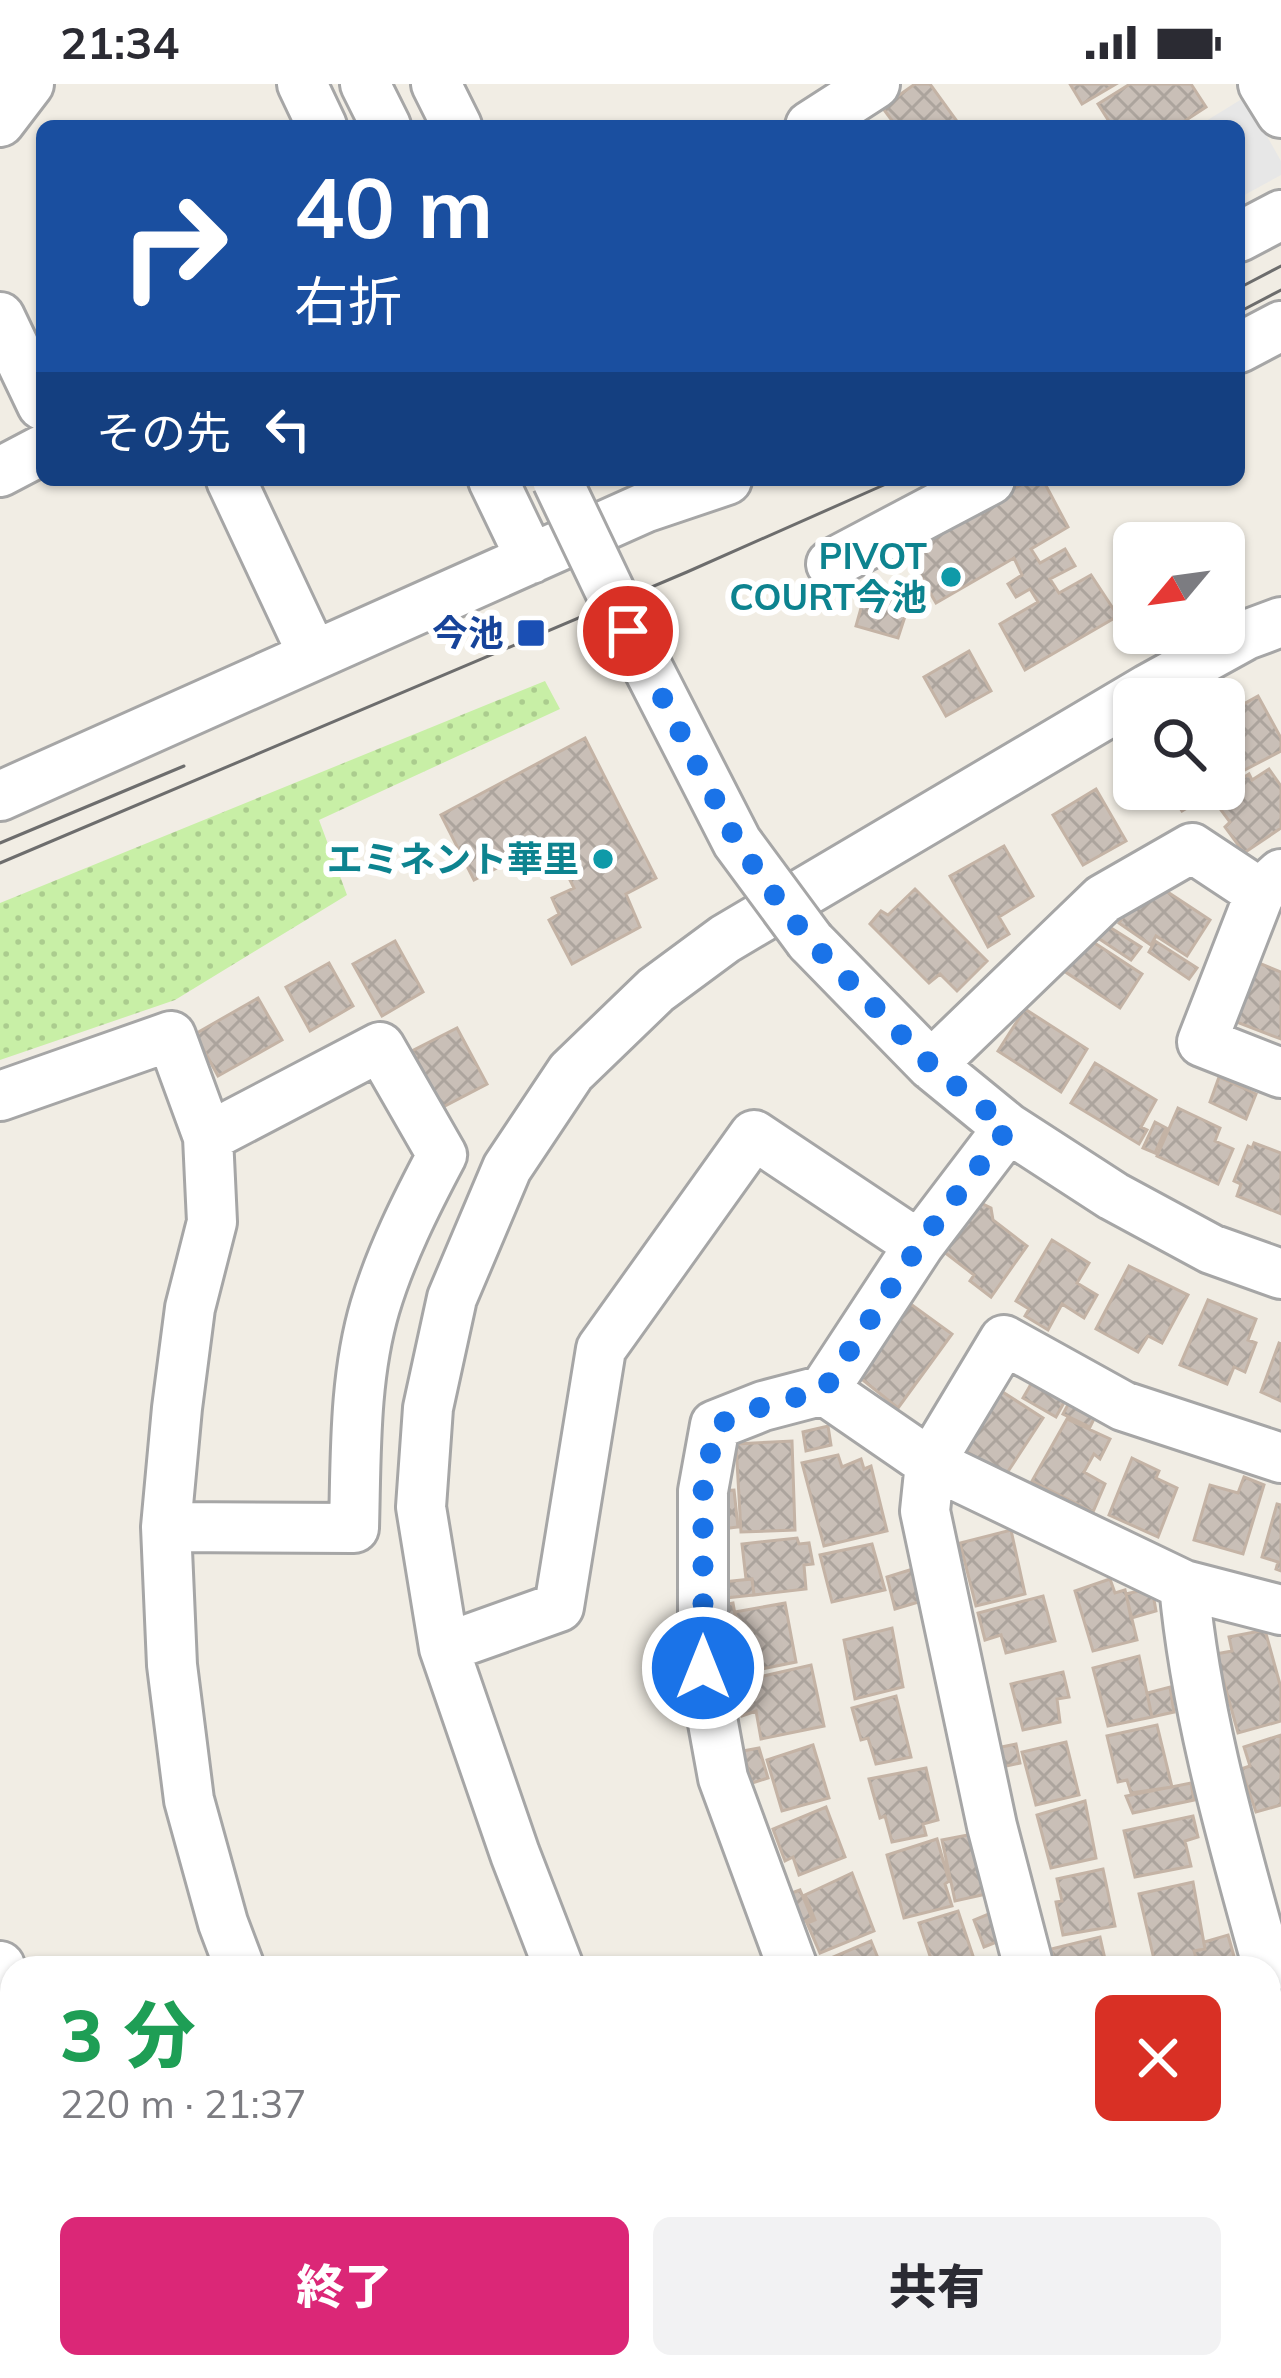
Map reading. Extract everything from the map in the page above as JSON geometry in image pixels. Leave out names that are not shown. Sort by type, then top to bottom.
[{"type":"street","points":[[0,122],[29,84]]},
{"type":"street","points":[[302,84],[319,120]]},
{"type":"street","points":[[365,84],[383,120]]},
{"type":"street","points":[[436,84],[454,120]]},
{"type":"street","points":[[819,120],[875,84]]},
{"type":"street","points":[[1263,84],[1281,113]]},
{"type":"street","points":[[1245,234],[1281,215]]},
{"type":"street","points":[[0,317],[36,392]]},
{"type":"street","points":[[1245,345],[1281,326]]},
{"type":"street","points":[[0,472],[36,453]]},
{"type":"street","points":[[234,486],[313,655]]},
{"type":"street","points":[[496,486],[531,559]]},
{"type":"street","points":[[559,486],[737,842],[810,941],[931,1065],[1008,1128],[1113,1196],[1211,1249],[1281,1274]]},
{"type":"street","points":[[0,796],[531,559],[636,494],[688,486]]},
{"type":"street","points":[[831,564],[979,486]]},
{"type":"street","points":[[554,1956],[444,1648],[421,1507],[428,1408],[452,1298],[506,1168],[571,1072],[656,990],[724,939],[1148,689],[1246,634],[1281,622]]},
{"type":"street","points":[[931,1065],[1102,899],[1192,848],[1271,884],[1202,1042],[1281,1073]]},
{"type":"street","points":[[0,1096],[171,1036],[208,1137],[212,1222],[190,1308],[166,1527],[172,1665],[189,1800],[235,1956]]},
{"type":"street","points":[[166,1527],[354,1528],[357,1405],[374,1311],[406,1223],[442,1155],[380,1047],[208,1137]]},
{"type":"street","points":[[789,1956],[723,1778],[703,1668],[703,1491],[716,1425],[824,1390],[919,1245],[1008,1128]]},
{"type":"street","points":[[444,1648],[559,1607],[601,1348],[754,1135],[919,1245]]},
{"type":"street","points":[[1026,1956],[992,1826],[925,1511],[930,1463],[1004,1340],[1123,1406],[1281,1458]]},
{"type":"street","points":[[824,1390],[930,1463],[1184,1585],[1281,1610]]},
{"type":"street","points":[[1184,1585],[1190,1654],[1215,1772],[1264,1956]]},
{"type":"green space","points":[[545,681],[560,709],[319,820],[347,895],[175,1000],[0,1060],[0,903]]},
{"type":"shaded area","points":[[1245,97],[1281,161],[1281,175],[1245,195],[1245,120],[1208,120]]},
{"type":"building","points":[[915,84],[930,84],[956,120],[892,120],[882,107]]},
{"type":"building","points":[[1070,84],[1116,84],[1082,104]]},
{"type":"building","points":[[1130,84],[1191,84],[1206,107],[1186,120],[1108,120],[1098,104]]},
{"type":"building","name":"PIVOT COURT今池","points":[[1019,486],[1046,486],[1068,527],[1031,549],[1040,563],[1065,549],[1075,566],[1050,579],[1059,593],[1091,575],[1113,608],[1113,619],[1025,670],[1000,624],[1038,602],[1030,589],[1016,597],[1008,584],[1022,575],[1014,558],[936,603],[907,553]]},
{"type":"building","points":[[868,583],[912,595],[898,638],[856,626]]},
{"type":"building","points":[[969,651],[991,691],[946,716],[924,677]]},
{"type":"building","points":[[1258,696],[1281,738],[1281,751],[1245,770],[1245,703]]},
{"type":"building","name":"エミネント華里","points":[[585,738],[656,878],[626,894],[640,927],[572,964],[549,920],[559,914],[552,898],[574,888],[550,840],[474,880],[441,815]]},
{"type":"building","points":[[1269,769],[1281,786],[1281,828],[1244,853],[1225,827],[1230,822],[1221,810],[1245,810],[1245,777],[1249,774],[1252,780]]},
{"type":"building","points":[[1096,789],[1126,841],[1083,865],[1053,815]]},
{"type":"building","points":[[1004,846],[1033,896],[999,917],[1009,934],[988,947],[950,876]]},
{"type":"building","points":[[1154,883],[1210,920],[1187,956],[1156,936],[1151,945],[1119,923]]},
{"type":"building","points":[[915,889],[987,961],[957,991],[940,974],[929,983],[870,924],[881,911],[888,915]]},
{"type":"building","points":[[1100,921],[1141,947],[1131,960],[1092,934]]},
{"type":"building","points":[[1087,938],[1142,974],[1120,1008],[1064,971]]},
{"type":"building","points":[[395,941],[423,992],[382,1016],[353,964]]},
{"type":"building","points":[[1155,941],[1197,968],[1189,979],[1149,952]]},
{"type":"building","points":[[1249,959],[1281,972],[1281,1039],[1226,1018]]},
{"type":"building","points":[[329,963],[353,1006],[310,1031],[286,987]]},
{"type":"building","points":[[258,998],[282,1040],[218,1076],[195,1034]]},
{"type":"building","points":[[1025,1009],[1087,1049],[1061,1092],[998,1051]]},
{"type":"building","points":[[457,1028],[487,1084],[443,1107],[412,1051]]},
{"type":"building","points":[[1095,1063],[1156,1100],[1141,1127],[1147,1130],[1139,1144],[1071,1103]]},
{"type":"building","points":[[1219,1077],[1256,1094],[1246,1119],[1210,1102]]},
{"type":"building","points":[[1178,1108],[1220,1128],[1215,1141],[1233,1149],[1218,1184],[1157,1156]]},
{"type":"building","points":[[1155,1122],[1166,1128],[1155,1153],[1143,1148]]},
{"type":"building","points":[[1254,1143],[1281,1153],[1281,1214],[1237,1196],[1241,1184],[1234,1181],[1248,1146]]},
{"type":"building","points":[[981,1203],[991,1208],[993,1220],[1027,1246],[991,1297],[970,1281],[974,1275],[939,1248]]},
{"type":"building","points":[[1052,1240],[1089,1263],[1077,1283],[1097,1295],[1084,1318],[1062,1304],[1048,1330],[1025,1316],[1029,1309],[1016,1301]]},
{"type":"building","points":[[1129,1266],[1188,1295],[1162,1343],[1148,1336],[1138,1352],[1096,1329]]},
{"type":"building","points":[[901,1297],[952,1334],[898,1408],[849,1369]]},
{"type":"building","points":[[1208,1300],[1256,1319],[1248,1340],[1256,1343],[1245,1372],[1234,1367],[1227,1384],[1180,1365]]},
{"type":"building","points":[[1281,1344],[1281,1401],[1261,1392]]},
{"type":"building","points":[[1038,1372],[1071,1390],[1056,1417],[1023,1398]]},
{"type":"building","points":[[998,1389],[1043,1418],[1005,1476],[960,1447]]},
{"type":"building","points":[[1074,1393],[1100,1407],[1090,1427],[1063,1414]]},
{"type":"building","points":[[1067,1419],[1110,1439],[1100,1459],[1094,1454],[1084,1472],[1105,1484],[1093,1512],[1032,1481]]},
{"type":"building","points":[[828,1426],[831,1445],[806,1451],[803,1432]]},
{"type":"building","points":[[792,1441],[795,1530],[741,1532],[736,1444]]},
{"type":"building","points":[[838,1455],[842,1467],[861,1459],[864,1469],[871,1466],[887,1531],[824,1546],[802,1463]]},
{"type":"building","points":[[1132,1458],[1159,1471],[1156,1478],[1177,1488],[1158,1537],[1109,1515]]},
{"type":"building","points":[[1244,1477],[1264,1485],[1243,1554],[1194,1540],[1210,1485],[1238,1493]]},
{"type":"building","points":[[734,1490],[738,1527],[721,1529],[717,1491]]},
{"type":"building","points":[[1277,1504],[1281,1505],[1281,1571],[1276,1569],[1278,1562],[1262,1557]]},
{"type":"building","points":[[1011,1530],[1025,1594],[976,1606],[960,1543]]},
{"type":"building","points":[[797,1538],[799,1544],[809,1543],[813,1564],[804,1565],[806,1589],[754,1595],[752,1579],[746,1579],[742,1544]]},
{"type":"building","points":[[872,1544],[885,1590],[832,1602],[820,1555]]},
{"type":"building","points":[[913,1569],[922,1601],[895,1609],[887,1577]]},
{"type":"building","points":[[752,1579],[754,1595],[725,1598],[722,1582]]},
{"type":"building","points":[[1110,1579],[1115,1593],[1125,1590],[1137,1640],[1093,1651],[1075,1591]]},
{"type":"building","points":[[1152,1588],[1156,1611],[1131,1618],[1126,1594]]},
{"type":"building","points":[[1043,1596],[1055,1641],[1006,1653],[1001,1635],[985,1640],[978,1613]]},
{"type":"building","points":[[733,1603],[738,1631],[716,1635],[713,1607]]},
{"type":"building","points":[[785,1603],[796,1662],[727,1676],[723,1655],[741,1651],[735,1612]]},
{"type":"building","points":[[892,1628],[903,1687],[855,1699],[844,1640]]},
{"type":"building","points":[[1265,1630],[1281,1688],[1281,1721],[1238,1733],[1216,1654],[1232,1651],[1229,1637]]},
{"type":"building","points":[[1139,1656],[1152,1717],[1108,1726],[1093,1668]]},
{"type":"building","points":[[811,1665],[824,1726],[761,1739],[756,1711],[742,1716],[738,1682]]},
{"type":"building","points":[[1063,1672],[1069,1697],[1057,1699],[1060,1722],[1023,1730],[1011,1684]]},
{"type":"building","points":[[1170,1687],[1174,1712],[1152,1717],[1147,1693]]},
{"type":"building","points":[[896,1696],[911,1757],[876,1764],[868,1738],[861,1740],[852,1708]]},
{"type":"building","points":[[1157,1725],[1172,1787],[1131,1793],[1127,1780],[1118,1782],[1107,1736]]},
{"type":"building","points":[[1281,1735],[1281,1805],[1256,1812],[1241,1769],[1250,1766],[1244,1747]]},
{"type":"building","points":[[1066,1742],[1079,1795],[1036,1805],[1022,1752]]},
{"type":"building","points":[[1016,1744],[1020,1763],[997,1768],[992,1749]]},
{"type":"building","points":[[813,1745],[829,1798],[782,1811],[767,1760]]},
{"type":"building","points":[[759,1748],[768,1778],[752,1783],[743,1751]]},
{"type":"building","points":[[926,1768],[938,1820],[923,1824],[926,1835],[892,1842],[869,1779]]},
{"type":"building","points":[[1191,1783],[1194,1800],[1133,1813],[1126,1796]]},
{"type":"building","points":[[1085,1801],[1096,1858],[1051,1868],[1037,1815]]},
{"type":"building","points":[[826,1807],[845,1857],[799,1875],[793,1857],[785,1861],[773,1829]]},
{"type":"building","points":[[1193,1816],[1198,1837],[1185,1841],[1191,1866],[1135,1877],[1124,1831]]},
{"type":"building","points":[[973,1834],[986,1894],[955,1901],[942,1840]]},
{"type":"building","points":[[937,1839],[952,1906],[904,1918],[887,1855]]},
{"type":"building","points":[[1103,1869],[1115,1926],[1063,1935],[1057,1879]]},
{"type":"building","points":[[852,1873],[874,1931],[820,1953],[807,1923],[815,1920],[805,1895]]},
{"type":"building","points":[[1193,1882],[1205,1949],[1194,1951],[1195,1956],[1153,1956],[1139,1894]]},
{"type":"building","points":[[800,1890],[812,1918],[796,1925],[783,1896]]},
{"type":"building","points":[[958,1911],[973,1956],[930,1956],[919,1923]]},
{"type":"building","points":[[991,1913],[999,1941],[984,1947],[974,1920]]},
{"type":"building","points":[[1228,1935],[1234,1956],[1195,1956],[1194,1951],[1205,1949],[1204,1942]]},
{"type":"building","points":[[1100,1937],[1104,1956],[1053,1956],[1051,1949]]},
{"type":"building","points":[[871,1941],[877,1956],[835,1956]]},
{"type":"tram line","points":[[1245,285],[1281,266]]},
{"type":"tram line","points":[[1245,309],[1281,290]]},
{"type":"tram line","points":[[0,863],[881,486]]},
{"type":"tram line","points":[[0,843],[184,766]]},
{"type":"place","name":"PIVOT COURT今池","points":[[951,577]]},
{"type":"place","name":"今池","points":[[531,633]]},
{"type":"place","name":"エミネント華里","points":[[603,859]]},
{"type":"route","points":[[628,631],[737,842],[772,892],[810,941],[931,1065],[1008,1128],[919,1245],[824,1390],[716,1425],[703,1491],[703,1668]]}]
